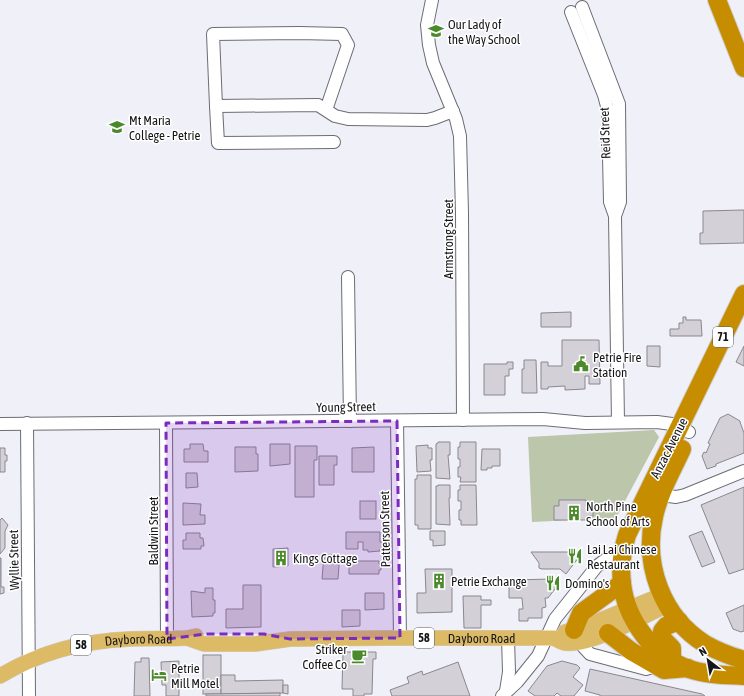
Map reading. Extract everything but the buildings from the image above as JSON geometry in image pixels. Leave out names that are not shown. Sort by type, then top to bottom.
[{"type":"highway","points":[[717,0],[739,40],[744,68]]},
{"type":"highway","name":"Anzac Avenue","points":[[744,294],[684,430],[654,515],[650,548],[653,571],[664,600],[679,621],[686,629],[705,644],[723,653],[744,660]]},
{"type":"highway","name":"Anzac Avenue","points":[[632,615],[622,583],[622,553],[629,530],[744,321]]},
{"type":"highway","points":[[576,636],[581,613],[622,583]]},
{"type":"highway","points":[[632,615],[642,633],[673,665]]},
{"type":"highway","points":[[673,665],[672,648],[662,638],[662,631],[666,626],[679,621]]},
{"type":"highway","points":[[608,633],[631,651],[673,665],[712,674],[744,676]]},
{"type":"main road","name":"Dayboro Road","points":[[576,636],[632,615],[664,600]]},
{"type":"main road","name":"Dayboro Road","points":[[0,676],[29,661],[83,644],[128,639],[187,638],[206,634],[264,634],[290,639],[550,638],[564,632],[576,636],[608,633],[632,615]]},
{"type":"street","name":"Armstrong Street","points":[[431,1],[427,25],[429,45],[433,63],[453,111],[460,136],[463,420]]},
{"type":"street","name":"Reid Street","points":[[582,7],[619,104],[620,202],[615,216]]},
{"type":"street","name":"Reid Street","points":[[571,12],[607,103],[610,202],[615,216],[618,422]]},
{"type":"street","points":[[326,110],[348,45],[342,34],[213,34],[218,142],[334,142]]},
{"type":"street","points":[[216,106],[318,105],[335,116],[348,119],[427,120],[453,111]]},
{"type":"street","points":[[348,277],[350,421]]},
{"type":"street","name":"Young Street","points":[[0,424],[539,419],[577,423],[657,422],[672,424],[684,430]]},
{"type":"street","name":"Patterson Street","points":[[397,421],[400,638]]},
{"type":"street","name":"Wyllie Street","points":[[26,423],[29,696]]},
{"type":"street","name":"Baldwin Street","points":[[166,423],[167,639]]},
{"type":"street","points":[[661,495],[676,497],[685,496],[744,471]]},
{"type":"street","points":[[506,694],[538,656],[550,638],[555,619],[599,563],[622,553]]},
{"type":"street","points":[[576,636],[590,654],[646,669],[673,665]]},
{"type":"street","points":[[506,694],[509,672],[508,638]]},
{"type":"highlighted area","points":[[397,421],[400,638],[290,639],[264,634],[206,634],[167,639],[166,423]]},
{"type":"green space","points":[[654,430],[659,437],[616,518],[532,522],[528,437]]},
{"type":"place","name":"Our Lady of the Way School","points":[[436,31]]},
{"type":"place","name":"Mt Maria College - Petrie","points":[[117,127]]},
{"type":"place","name":"Petrie Fire Station","points":[[581,364]]},
{"type":"place","name":"North Pine School of Arts","points":[[574,513]]},
{"type":"place","name":"Lai Lai Chinese Restaurant","points":[[575,556]]},
{"type":"place","name":"Kings Cottage","points":[[281,558]]},
{"type":"place","name":"Petrie Exchange","points":[[439,581]]},
{"type":"place","name":"Domino's","points":[[553,583]]},
{"type":"place","name":"Striker Coffee Co","points":[[359,656]]},
{"type":"place","name":"Petrie Mill Motel","points":[[159,675]]}]
